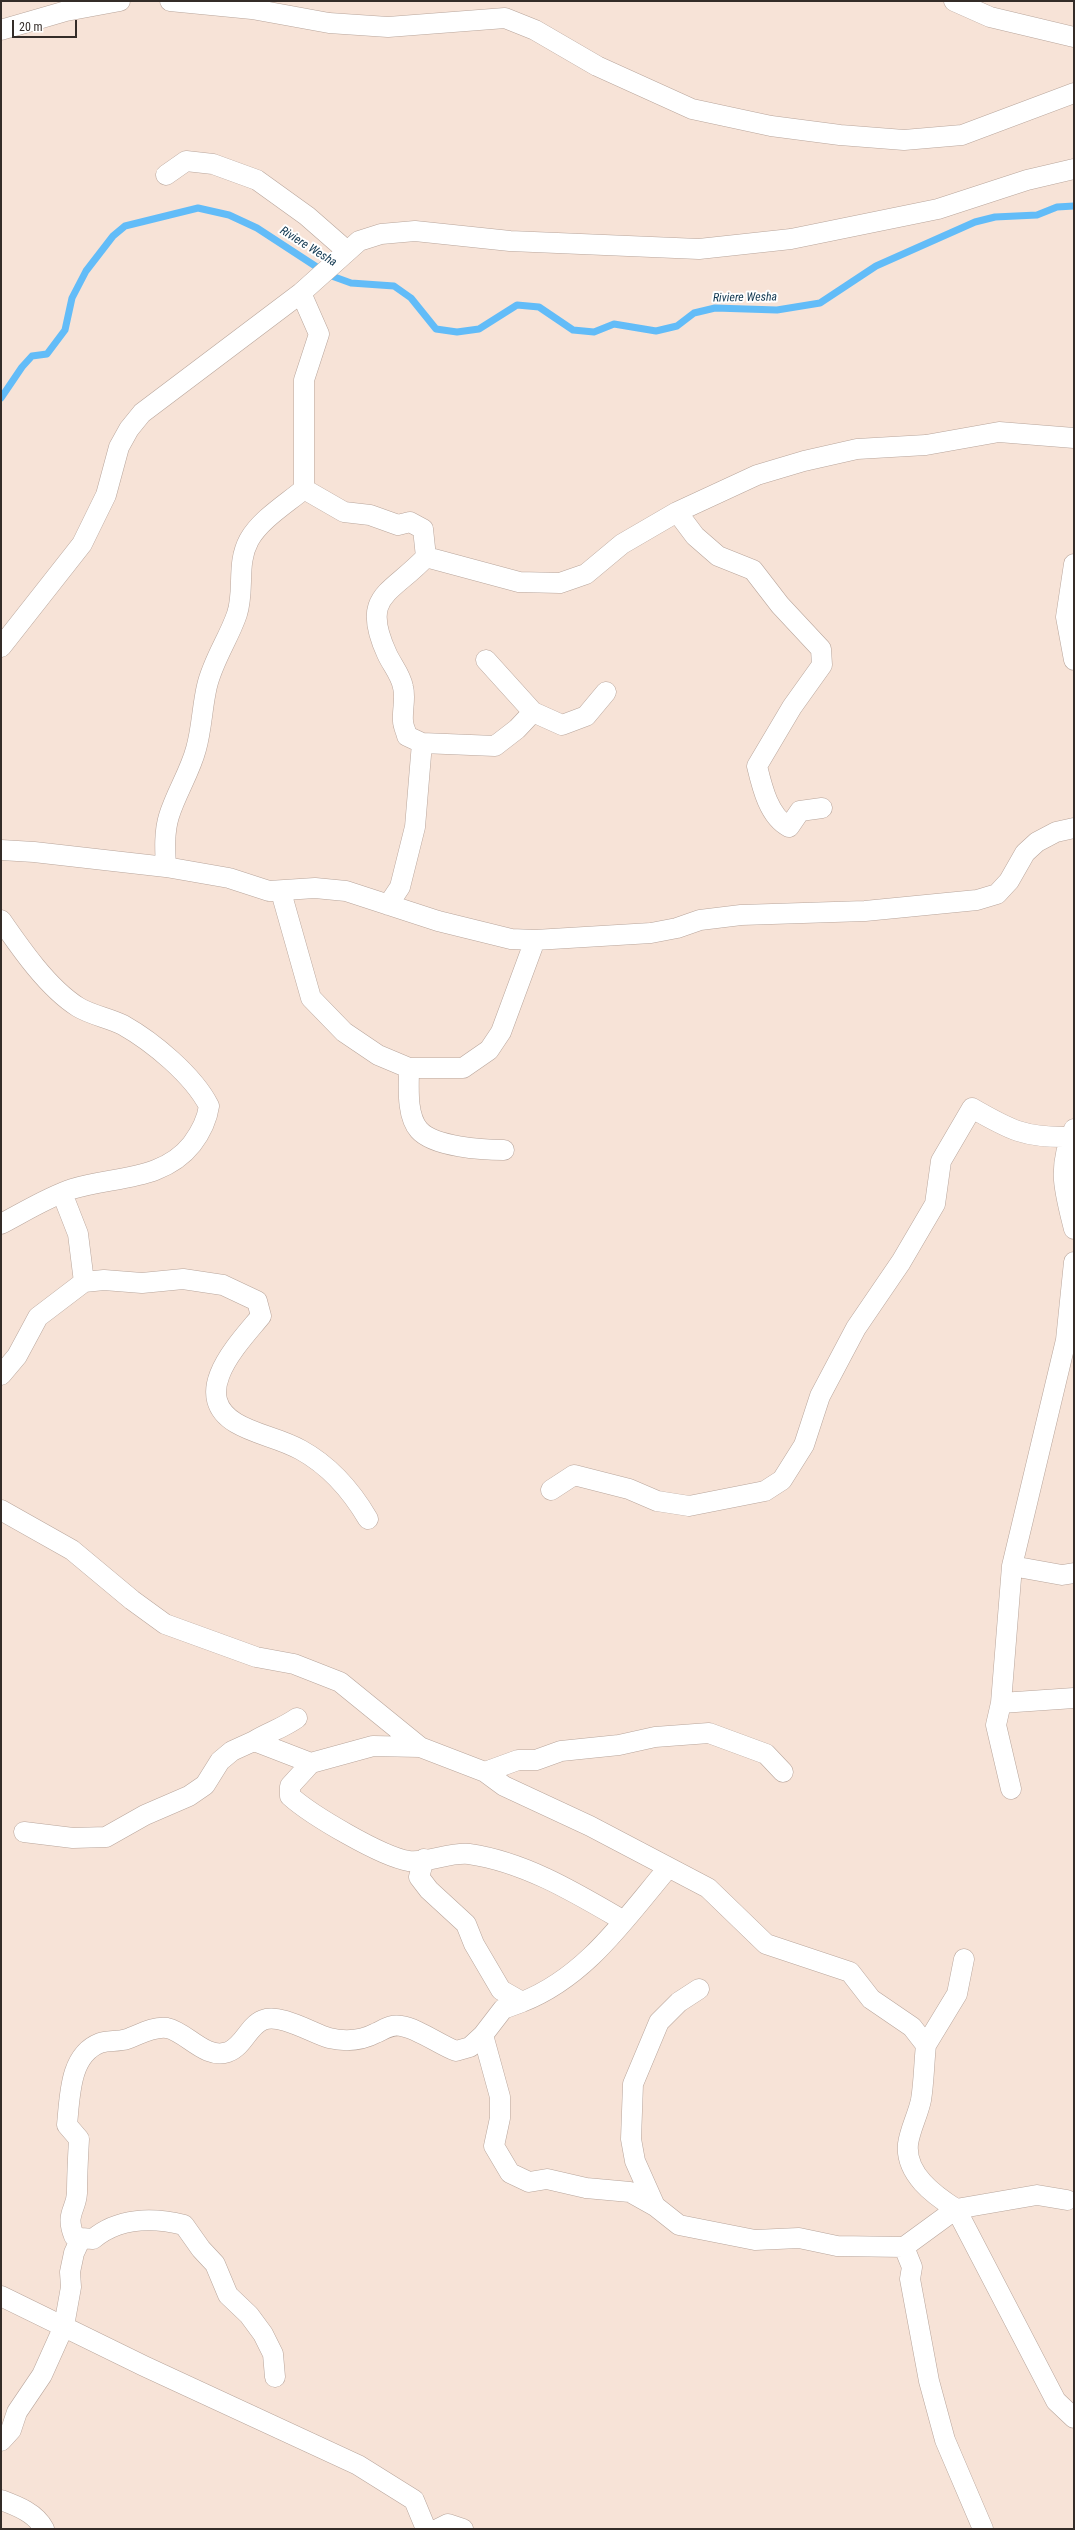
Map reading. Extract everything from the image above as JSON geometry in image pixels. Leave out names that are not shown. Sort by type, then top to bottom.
[{"type":"street","points":[[1,30],[66,11],[120,1]]},
{"type":"street","points":[[170,1],[252,9],[329,23],[388,27],[505,18],[536,30],[597,66],[692,109],[771,126],[840,135],[904,140],[962,135],[1074,93]]},
{"type":"street","points":[[954,1],[990,17],[1074,37]]},
{"type":"street","points":[[166,175],[186,160],[213,164],[257,180],[307,216],[342,254]]},
{"type":"street","points":[[1,647],[82,544],[106,495],[119,447],[138,418],[308,286],[359,240],[381,234],[415,231],[510,241],[699,249],[724,248],[791,239],[938,209],[1027,180],[1074,169]]},
{"type":"street","points":[[304,489],[304,380],[319,334],[308,286]]},
{"type":"street","points":[[426,557],[519,582],[560,584],[586,574],[622,544],[677,512],[756,475],[804,461],[857,449],[926,445],[999,432],[1074,438]]},
{"type":"street","points":[[304,489],[344,512],[370,515],[398,525],[410,522],[423,529],[426,557],[409,575],[381,597],[376,609],[376,624],[382,642],[403,687],[403,721],[407,736],[422,744],[495,746],[517,729],[533,712]]},
{"type":"street","points":[[166,867],[165,840],[169,816],[196,749],[207,686],[213,667],[237,614],[242,594],[240,576],[245,548],[250,538],[264,522],[304,489]]},
{"type":"street","points":[[677,512],[695,536],[718,556],[753,570],[780,605],[821,649],[822,665],[792,707],[757,766],[762,789],[781,823],[789,827],[800,811],[822,808]]},
{"type":"street","points":[[1074,564],[1066,617],[1074,660]]},
{"type":"street","points":[[486,660],[533,712],[562,725],[586,716],[606,692]]},
{"type":"street","points":[[388,905],[400,887],[415,827],[422,744]]},
{"type":"street","points":[[1,850],[34,852],[166,867],[229,878],[269,891],[281,892],[315,888],[346,891],[438,921],[511,939],[535,940],[651,933],[677,928],[700,920],[741,915],[865,910],[977,900],[997,894],[1009,881],[1025,853],[1037,842],[1056,832],[1074,828]]},
{"type":"street","points":[[281,892],[311,998],[344,1032],[378,1054],[409,1068],[463,1068],[489,1050],[501,1032],[535,940]]},
{"type":"street","points":[[1,920],[20,949],[43,976],[78,1007],[123,1026],[166,1056],[194,1082],[209,1106],[208,1117],[199,1135],[174,1163],[158,1171],[62,1193],[1,1224]]},
{"type":"street","points":[[409,1068],[412,1116],[419,1131],[438,1140],[472,1149],[504,1150]]},
{"type":"street","points":[[551,1490],[574,1475],[629,1489],[657,1501],[689,1506],[764,1491],[782,1480],[804,1444],[820,1396],[856,1328],[901,1262],[935,1204],[941,1161],[972,1108],[1010,1129],[1041,1138],[1072,1133],[1063,1161],[1062,1174],[1074,1229]]},
{"type":"street","points":[[62,1193],[78,1234],[84,1282]]},
{"type":"street","points":[[1011,1789],[996,1726],[1001,1703],[1012,1566],[1066,1340],[1074,1262]]},
{"type":"street","points":[[1,1375],[17,1356],[38,1316],[84,1282],[104,1280],[142,1283],[183,1279],[224,1285],[256,1301],[261,1316],[223,1365],[217,1382],[217,1401],[222,1410],[235,1422],[300,1449],[319,1462],[354,1495],[368,1519]]},
{"type":"street","points":[[1,1510],[72,1550],[132,1600],[165,1624],[256,1657],[294,1664],[340,1682],[420,1747],[485,1772],[504,1786],[590,1826],[708,1888],[766,1944],[850,1972],[870,1999],[912,2027],[926,2045]]},
{"type":"street","points":[[1012,1566],[1062,1575],[1074,1573]]},
{"type":"street","points":[[1001,1703],[1074,1698]]},
{"type":"street","points":[[24,1832],[72,1838],[106,1837],[146,1815],[189,1796],[204,1785],[220,1761],[226,1756],[273,1730],[279,1730],[297,1718]]},
{"type":"street","points":[[485,1772],[518,1760],[536,1760],[561,1751],[619,1745],[655,1737],[709,1734],[766,1754],[783,1772]]},
{"type":"street","points":[[254,1741],[311,1763]]},
{"type":"street","points":[[420,1747],[372,1746],[311,1763],[290,1786],[290,1796],[299,1804],[354,1838],[392,1856],[410,1861],[450,1854],[470,1854],[526,1868],[624,1921]]},
{"type":"street","points":[[424,1859],[419,1877],[429,1890],[466,1924],[474,1944],[501,1990],[522,2002]]},
{"type":"street","points":[[275,2376],[273,2354],[263,2334],[250,2315],[228,2295],[215,2264],[184,2226],[165,2220],[128,2221],[118,2226],[106,2228],[92,2239],[74,2236],[70,2226],[71,2210],[77,2195],[76,2176],[79,2139],[67,2125],[69,2102],[77,2064],[85,2051],[101,2042],[118,2042],[154,2029],[168,2028],[211,2051],[227,2052],[241,2042],[252,2028],[263,2020],[275,2018],[315,2033],[348,2041],[360,2040],[389,2026],[402,2026],[456,2051],[470,2047],[483,2035],[503,2009],[554,1988],[599,1951],[668,1868]]},
{"type":"street","points":[[964,1959],[958,1994],[926,2045],[921,2100],[908,2143],[908,2153],[914,2172],[940,2198],[956,2209],[1056,2401],[1074,2418]]},
{"type":"street","points":[[655,2206],[635,2161],[631,2139],[633,2084],[659,2022],[679,2002],[699,1989]]},
{"type":"street","points":[[483,2035],[500,2097],[500,2118],[494,2146],[510,2173],[529,2182],[547,2179],[586,2188],[630,2192],[655,2206],[679,2225],[755,2240],[799,2238],[837,2246],[904,2248],[956,2209],[1037,2195],[1067,2200]]},
{"type":"street","points":[[1,2441],[11,2430],[17,2412],[42,2375],[64,2326],[71,2286],[71,2266],[74,2253],[81,2238]]},
{"type":"street","points":[[904,2248],[912,2267],[910,2280],[929,2382],[945,2440],[983,2529]]},
{"type":"street","points":[[1,2296],[144,2366],[358,2465],[414,2500],[426,2529]]},
{"type":"street","points":[[1,2500],[21,2508],[41,2522],[44,2529]]},
{"type":"street","points":[[438,2529],[448,2524],[463,2529]]},
{"type":"waterway","name":"Riviere Wesha","points":[[1,398],[22,367],[32,356],[47,354],[65,330],[72,298],[86,271],[113,236],[125,226],[198,208],[229,215],[257,228],[329,275],[351,283],[394,286],[411,298],[436,329],[457,332],[479,329],[517,305],[539,307],[573,330],[594,332],[614,324],[656,331],[677,326],[694,313],[715,308],[777,310],[820,303],[876,266],[975,222],[995,217],[1037,215],[1057,207],[1074,206]]}]
